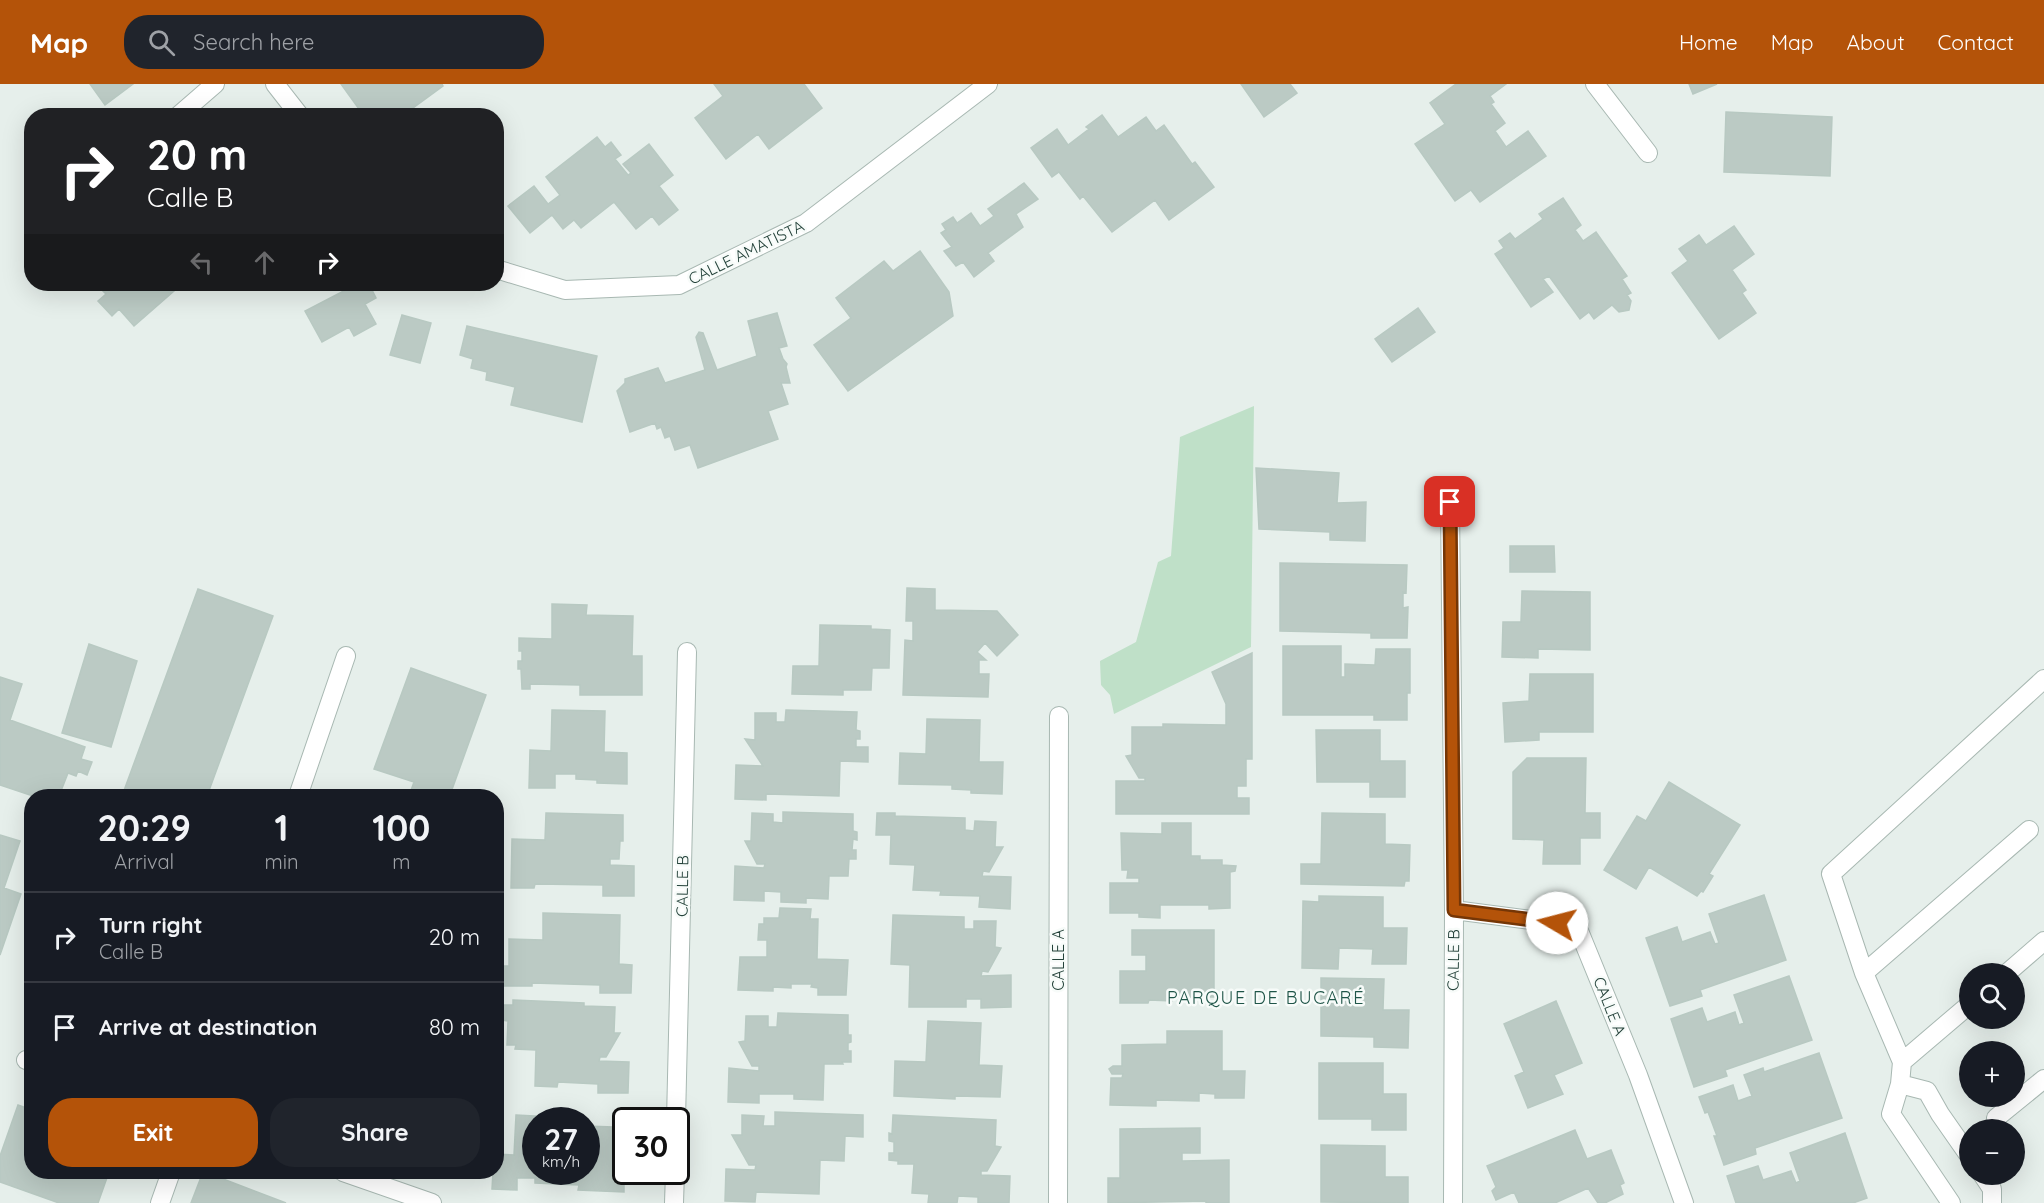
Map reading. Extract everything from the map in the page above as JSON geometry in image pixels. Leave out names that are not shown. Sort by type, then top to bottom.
[{"type":"street","points":[[187,108],[215,84]]},
{"type":"street","points":[[275,84],[294,108]]},
{"type":"street","name":"CALLE AMATISTA","points":[[504,271],[565,290],[679,285],[806,223],[988,84]]},
{"type":"street","points":[[1595,84],[1648,153]]},
{"type":"street","name":"CALLE B","points":[[1450,502],[1454,910],[1453,1203]]},
{"type":"street","name":"CALLE B","points":[[676,1107],[687,652]]},
{"type":"street","points":[[300,789],[346,656]]},
{"type":"street","points":[[1951,1203],[1891,1114],[1900,1084],[1902,1062],[1864,973],[1831,874],[2044,680]]},
{"type":"street","name":"CALLE A","points":[[1058,1203],[1059,716]]},
{"type":"street","points":[[1864,973],[2030,830]]},
{"type":"street","name":"CALLE A","points":[[1454,910],[1577,926],[1638,1075],[1684,1203]]},
{"type":"street","points":[[2019,963],[2044,941]]},
{"type":"street","points":[[1902,1062],[1959,1013]]},
{"type":"street","points":[[1996,1118],[2044,1079]]},
{"type":"street","points":[[1900,1084],[1927,1091],[1959,1141]]},
{"type":"street","points":[[160,1203],[169,1179]]},
{"type":"street","points":[[363,1179],[432,1203]]},
{"type":"street","points":[[674,1203],[675,1185]]},
{"type":"street","points":[[1989,1185],[1992,1189],[1992,1203]]},
{"type":"green space","points":[[1254,406],[1251,647],[1114,714],[1110,695],[1101,685],[1100,661],[1136,642],[1158,562],[1171,556],[1180,437]]},
{"type":"building","points":[[90,84],[133,84],[105,105]]},
{"type":"building","points":[[341,84],[442,84],[443,86],[413,108],[358,108]]},
{"type":"building","points":[[714,84],[804,84],[822,108],[769,149],[758,134],[726,159],[695,118],[723,96]]},
{"type":"building","points":[[1241,84],[1290,84],[1297,93],[1264,117]]},
{"type":"building","points":[[1456,84],[1506,84],[1490,96],[1494,102],[1491,104],[1505,123],[1495,131],[1506,147],[1528,131],[1546,156],[1480,202],[1471,190],[1455,201],[1415,144],[1445,124],[1430,103]]},
{"type":"building","points":[[1689,84],[1717,84],[1693,94]]},
{"type":"building","points":[[1726,112],[1832,117],[1830,176],[1724,172]]},
{"type":"building","points":[[1102,115],[1118,137],[1146,117],[1156,131],[1164,125],[1192,164],[1195,162],[1214,187],[1169,220],[1155,200],[1112,232],[1083,196],[1080,199],[1059,172],[1052,177],[1031,148],[1057,129],[1068,145],[1089,129],[1086,127]]},
{"type":"building","points":[[597,137],[605,147],[611,142],[621,155],[615,159],[628,175],[631,173],[623,164],[649,144],[673,175],[659,186],[678,210],[659,225],[652,216],[636,229],[614,202],[581,228],[574,220],[563,229],[552,215],[530,233],[508,206],[534,186],[548,204],[560,195],[546,177]]},
{"type":"building","points":[[1024,183],[1038,199],[1016,214],[1023,227],[988,253],[994,261],[974,277],[963,262],[956,266],[944,251],[952,247],[941,233],[946,230],[942,224],[953,217],[957,223],[971,213],[980,226],[994,216],[988,209]]},
{"type":"building","points":[[1563,198],[1581,225],[1575,230],[1583,241],[1596,232],[1627,276],[1622,279],[1631,293],[1627,295],[1631,301],[1629,310],[1619,312],[1612,305],[1594,319],[1589,312],[1580,319],[1549,276],[1543,279],[1553,292],[1531,307],[1495,254],[1504,248],[1499,241],[1510,233],[1515,239],[1543,219],[1539,214]]},
{"type":"building","points":[[1734,226],[1754,254],[1732,270],[1746,290],[1742,293],[1756,313],[1719,339],[1672,273],[1688,261],[1679,249],[1699,235],[1706,245]]},
{"type":"building","points":[[920,251],[949,292],[953,316],[848,391],[814,345],[851,318],[836,298],[884,261],[893,271]]},
{"type":"building","points":[[103,291],[174,291],[134,326],[119,309],[112,316],[98,301],[106,294]]},
{"type":"building","points":[[344,291],[372,291],[376,298],[365,304],[376,324],[354,336],[349,327],[322,342],[305,311]]},
{"type":"building","points":[[1418,308],[1435,332],[1392,362],[1375,339]]},
{"type":"building","points":[[777,313],[787,346],[779,348],[787,364],[790,383],[781,383],[788,404],[768,411],[778,439],[698,468],[690,445],[675,450],[670,436],[665,438],[661,427],[657,429],[655,423],[630,432],[617,391],[625,383],[625,379],[658,368],[665,383],[705,370],[696,337],[699,332],[703,333],[717,370],[757,356],[748,321]]},
{"type":"building","points":[[402,315],[431,323],[420,363],[390,355]]},
{"type":"building","points":[[467,326],[597,356],[582,422],[511,405],[515,387],[486,380],[487,372],[471,368],[473,359],[460,355]]},
{"type":"building","points":[[1256,468],[1339,473],[1337,503],[1366,502],[1365,541],[1330,540],[1330,532],[1259,529]]},
{"type":"building","points":[[1510,546],[1554,546],[1555,572],[1510,572]]},
{"type":"building","points":[[1280,563],[1407,565],[1403,608],[1408,607],[1407,638],[1371,638],[1371,633],[1280,631]]},
{"type":"building","points":[[907,588],[935,589],[935,610],[997,611],[1018,635],[997,656],[985,643],[977,652],[986,660],[979,660],[979,674],[989,674],[988,697],[903,695],[905,640],[913,641],[913,621],[906,621]]},
{"type":"building","points":[[198,589],[273,616],[210,789],[125,789]]},
{"type":"building","points":[[1522,591],[1590,592],[1590,650],[1538,649],[1538,658],[1502,657],[1503,622],[1521,622]]},
{"type":"building","points":[[552,604],[587,605],[586,615],[633,616],[632,656],[642,656],[642,695],[580,695],[580,685],[530,684],[530,689],[522,689],[521,669],[518,669],[518,661],[522,661],[519,638],[552,639]]},
{"type":"building","points":[[820,625],[871,626],[871,629],[890,630],[889,668],[872,668],[871,690],[843,690],[843,695],[792,694],[793,666],[819,666]]},
{"type":"building","points":[[89,644],[137,661],[111,747],[62,733]]},
{"type":"building","points":[[1283,646],[1341,646],[1341,677],[1345,677],[1345,664],[1375,665],[1376,649],[1410,649],[1410,693],[1407,693],[1407,720],[1374,720],[1374,715],[1283,715]]},
{"type":"building","points":[[1252,653],[1252,759],[1246,759],[1246,786],[1237,786],[1237,798],[1249,798],[1249,814],[1116,814],[1116,781],[1145,781],[1145,778],[1139,778],[1126,756],[1132,755],[1132,727],[1163,727],[1163,724],[1226,725],[1226,704],[1212,672]]},
{"type":"building","points":[[411,668],[486,695],[452,789],[412,789],[414,782],[374,769]]},
{"type":"building","points":[[1530,674],[1593,674],[1593,732],[1539,732],[1539,740],[1505,742],[1503,703],[1529,701]]},
{"type":"building","points":[[0,677],[22,684],[10,720],[85,747],[81,759],[92,762],[87,775],[78,771],[76,776],[68,773],[62,789],[24,789],[24,793],[0,785]]},
{"type":"building","points":[[552,710],[605,711],[604,752],[627,753],[627,784],[597,783],[597,780],[576,779],[576,774],[555,774],[555,788],[529,788],[530,750],[551,751]]},
{"type":"building","points":[[786,710],[857,712],[856,730],[860,731],[860,739],[856,739],[856,747],[868,747],[868,762],[840,761],[839,796],[766,794],[766,800],[735,799],[736,765],[763,766],[745,739],[755,740],[755,713],[776,713],[776,722],[785,722]]},
{"type":"building","points":[[927,719],[980,720],[979,762],[1003,762],[1002,794],[971,793],[971,790],[952,789],[952,785],[899,784],[900,753],[926,754]]},
{"type":"building","points":[[1316,730],[1380,730],[1380,761],[1405,761],[1405,797],[1370,797],[1370,782],[1317,782]]},
{"type":"building","points":[[1527,758],[1586,758],[1585,813],[1600,813],[1600,838],[1580,838],[1580,864],[1543,864],[1544,840],[1513,839],[1513,772]]},
{"type":"building","points":[[1669,782],[1740,825],[1709,874],[1713,876],[1703,892],[1701,891],[1697,896],[1649,867],[1636,889],[1604,870],[1637,816],[1646,821]]},
{"type":"building","points":[[783,812],[853,814],[853,831],[857,832],[857,840],[853,839],[852,850],[856,850],[856,859],[849,859],[848,876],[829,876],[828,899],[806,898],[806,903],[781,902],[781,892],[764,891],[764,901],[734,900],[735,866],[764,868],[765,864],[757,864],[745,841],[751,841],[752,813],[773,814],[773,822],[783,823]]},
{"type":"building","points":[[546,813],[623,815],[623,841],[620,841],[619,859],[610,859],[610,865],[634,866],[634,896],[603,896],[603,885],[535,884],[534,888],[511,888],[512,839],[545,840]]},
{"type":"building","points":[[877,813],[895,813],[895,816],[965,818],[965,830],[974,831],[975,821],[996,822],[995,847],[1003,847],[989,872],[983,871],[982,876],[1011,877],[1010,909],[979,907],[980,896],[940,895],[941,891],[913,890],[915,865],[890,864],[891,835],[876,835]]},
{"type":"building","points":[[1322,813],[1385,814],[1385,844],[1410,845],[1409,881],[1405,881],[1404,886],[1301,884],[1301,864],[1321,864]]},
{"type":"building","points":[[1162,823],[1191,823],[1191,856],[1200,856],[1200,860],[1222,860],[1222,865],[1236,866],[1235,871],[1230,872],[1230,908],[1209,909],[1209,905],[1160,905],[1160,918],[1139,917],[1139,913],[1110,913],[1110,883],[1139,883],[1139,878],[1127,878],[1128,870],[1122,870],[1121,833],[1162,834]]},
{"type":"building","points":[[0,835],[20,841],[4,888],[21,894],[0,955]]},
{"type":"building","points":[[1764,895],[1786,960],[1700,990],[1702,996],[1670,1006],[1646,938],[1677,927],[1682,942],[1710,932],[1715,944],[1719,943],[1709,914]]},
{"type":"building","points":[[1319,896],[1383,897],[1383,928],[1407,928],[1406,964],[1372,964],[1373,949],[1339,948],[1338,969],[1302,968],[1303,901],[1319,902]]},
{"type":"building","points":[[780,908],[811,909],[810,919],[818,919],[817,959],[848,960],[846,995],[818,995],[818,988],[811,987],[812,984],[791,984],[791,988],[773,987],[773,991],[738,990],[740,957],[767,957],[767,940],[758,940],[759,924],[764,924],[764,918],[779,918]]},
{"type":"building","points":[[543,913],[620,915],[619,964],[632,965],[631,993],[600,993],[600,985],[532,983],[532,986],[504,986],[504,966],[509,966],[509,939],[543,940]]},
{"type":"building","points":[[893,915],[964,917],[964,929],[974,929],[974,921],[996,921],[995,947],[1001,948],[988,972],[982,971],[981,976],[1011,975],[1011,1007],[981,1008],[981,999],[966,999],[966,1007],[909,1007],[910,965],[891,964]]},
{"type":"building","points":[[1132,930],[1214,930],[1214,997],[1172,997],[1172,1001],[1149,1000],[1148,1003],[1120,1003],[1120,971],[1146,971],[1146,955],[1132,955]]},
{"type":"building","points":[[1789,976],[1812,1040],[1725,1070],[1727,1076],[1694,1087],[1671,1019],[1702,1008],[1707,1022],[1735,1012],[1739,1025],[1744,1023],[1734,995]]},
{"type":"building","points":[[1321,978],[1384,979],[1383,1010],[1409,1010],[1408,1048],[1374,1047],[1374,1037],[1321,1036]]},
{"type":"building","points":[[513,1000],[584,1003],[584,1006],[615,1007],[614,1033],[620,1033],[606,1057],[600,1057],[599,1061],[629,1062],[628,1093],[598,1093],[598,1084],[558,1082],[557,1087],[535,1086],[536,1050],[515,1049],[516,1045],[507,1045],[508,1021],[504,1020],[504,1005],[513,1005]]},
{"type":"building","points":[[1556,1001],[1582,1063],[1554,1075],[1563,1094],[1528,1108],[1515,1076],[1524,1072],[1504,1024]]},
{"type":"building","points":[[778,1013],[848,1015],[848,1035],[851,1035],[851,1042],[848,1043],[848,1051],[851,1051],[851,1062],[824,1064],[823,1100],[794,1099],[794,1094],[759,1094],[759,1103],[728,1102],[729,1068],[759,1071],[759,1066],[752,1066],[739,1042],[745,1041],[746,1016],[768,1016],[768,1027],[777,1027]]},
{"type":"building","points":[[928,1021],[981,1023],[979,1065],[1002,1066],[1000,1097],[955,1096],[955,1099],[894,1096],[895,1061],[926,1062]]},
{"type":"building","points":[[1167,1031],[1222,1031],[1222,1071],[1245,1071],[1244,1098],[1215,1098],[1215,1094],[1199,1093],[1199,1101],[1156,1100],[1156,1106],[1110,1105],[1111,1078],[1122,1078],[1123,1074],[1112,1074],[1109,1069],[1113,1066],[1122,1066],[1122,1045],[1167,1044]]},
{"type":"building","points":[[1819,1053],[1842,1118],[1755,1148],[1756,1154],[1724,1165],[1714,1136],[1717,1136],[1708,1112],[1705,1113],[1699,1097],[1733,1085],[1738,1101],[1752,1096],[1744,1075],[1763,1068],[1764,1072]]},
{"type":"building","points":[[1319,1063],[1383,1063],[1383,1094],[1406,1094],[1406,1130],[1372,1130],[1372,1119],[1319,1119]]},
{"type":"building","points":[[18,1105],[24,1107],[24,1179],[107,1179],[98,1203],[59,1203],[0,1182],[0,1156]]},
{"type":"building","points":[[775,1112],[863,1115],[863,1137],[845,1136],[844,1161],[820,1160],[819,1194],[756,1192],[755,1202],[725,1201],[726,1169],[755,1170],[756,1165],[749,1165],[732,1135],[742,1135],[742,1115],[764,1116],[763,1126],[775,1126]]},
{"type":"building","points":[[516,1115],[522,1115],[522,1178],[517,1178],[517,1190],[492,1189],[493,1179],[504,1179],[504,1154],[514,1155]]},
{"type":"building","points":[[893,1115],[996,1120],[995,1146],[1001,1147],[987,1171],[981,1171],[981,1175],[1010,1176],[1009,1203],[978,1203],[978,1197],[958,1196],[957,1203],[928,1203],[929,1194],[912,1193],[914,1164],[898,1164],[898,1161],[889,1160],[889,1153],[894,1153],[894,1142],[889,1141],[889,1133],[892,1134]]},
{"type":"building","points":[[600,1127],[612,1127],[612,1185],[624,1185],[624,1192],[578,1190],[579,1185],[600,1185]]},
{"type":"building","points":[[1200,1128],[1200,1153],[1182,1153],[1182,1161],[1229,1160],[1229,1203],[1206,1203],[1206,1201],[1108,1203],[1108,1178],[1120,1178],[1120,1129]]},
{"type":"building","points":[[1575,1130],[1587,1159],[1611,1150],[1624,1183],[1620,1185],[1623,1194],[1605,1203],[1598,1203],[1588,1188],[1555,1203],[1519,1203],[1514,1192],[1496,1200],[1492,1191],[1496,1187],[1487,1166]]},
{"type":"building","points":[[1845,1133],[1867,1198],[1853,1203],[1736,1203],[1727,1176],[1758,1166],[1763,1180],[1791,1171],[1796,1183],[1800,1181],[1790,1153]]},
{"type":"building","points":[[1321,1145],[1385,1146],[1385,1177],[1408,1177],[1408,1203],[1321,1202]]},
{"type":"building","points":[[200,1179],[223,1179],[286,1203],[191,1203]]},
{"type":"district","name":"PARQUE DE BUCARÉ","points":[[1266,997]]},
{"type":"route","points":[[1450,502],[1454,910],[1557,923]]}]
